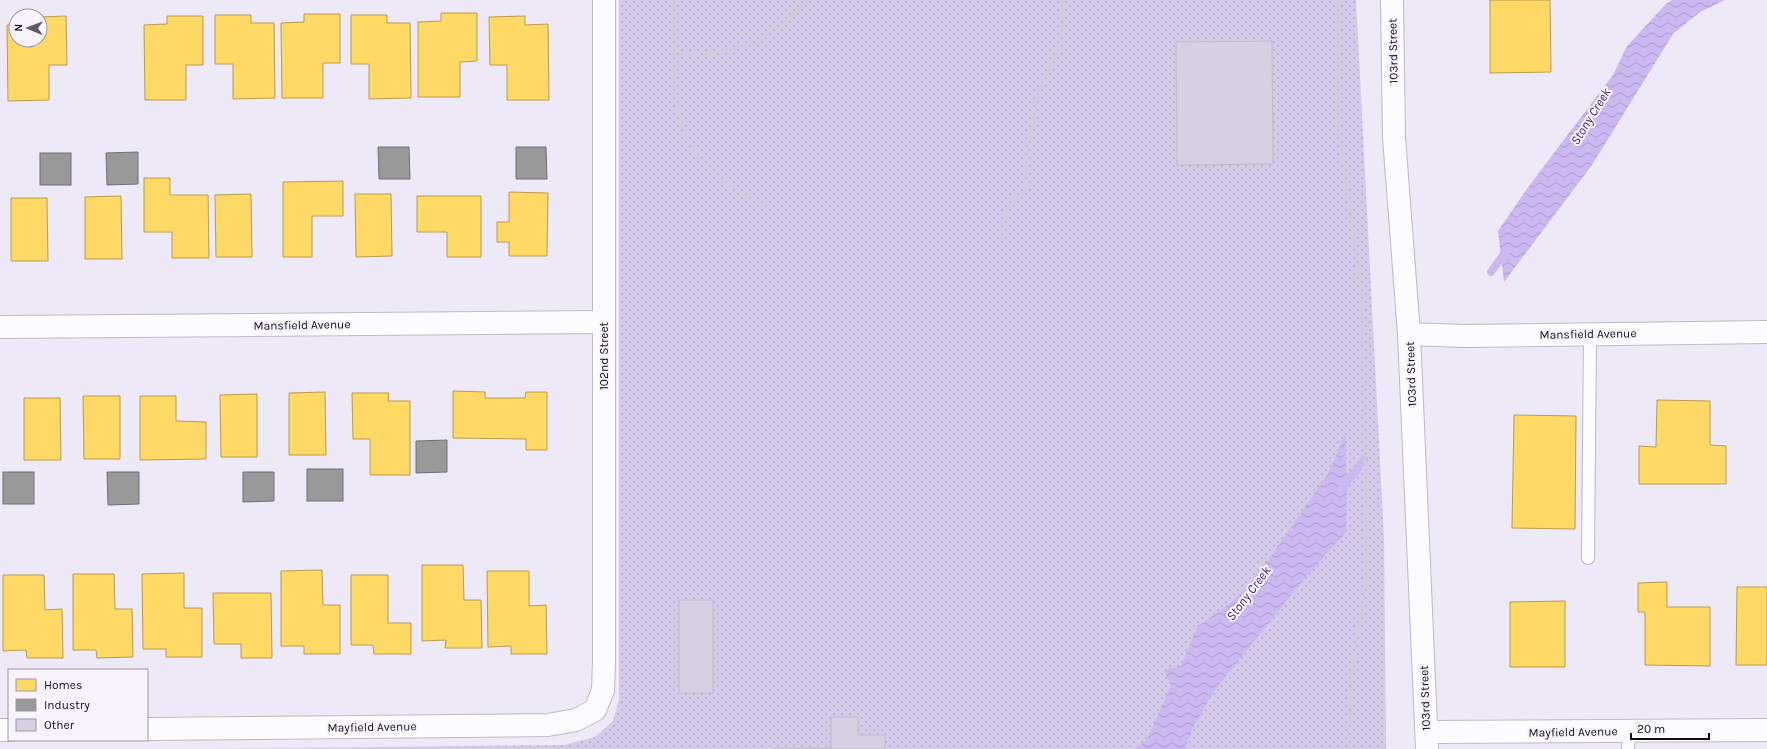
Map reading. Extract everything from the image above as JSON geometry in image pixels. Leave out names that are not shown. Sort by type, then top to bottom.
[{"type":"street","name":"102nd Street","points":[[595,710],[603,690],[604,662],[604,0]]},
{"type":"street","name":"103rd Street","points":[[1392,0],[1394,138],[1409,334],[1427,741]]},
{"type":"street","name":"Mansfield Avenue","points":[[0,327],[604,322]]},
{"type":"street","name":"Mansfield Avenue","points":[[1409,334],[1463,336],[1767,332]]},
{"type":"street","name":"Mayfield Avenue","points":[[148,729],[548,725],[576,720],[595,710]]},
{"type":"street","name":"Mayfield Avenue","points":[[1427,741],[1629,740],[1767,730]]},
{"type":"lane","points":[[1588,558],[1590,334]]},
{"type":"path","points":[[673,0],[673,53],[676,108],[680,123],[696,154],[721,180],[772,208]]},
{"type":"path","points":[[673,53],[707,54],[759,43],[802,6],[806,0]]},
{"type":"path","points":[[1001,240],[1007,209],[1011,202],[1026,191],[1027,152],[1039,92],[1059,48],[1064,0]]},
{"type":"path","points":[[1338,0],[1337,120],[1362,296],[1367,576],[1352,670],[1347,749]]},
{"type":"shaded area","points":[[619,0],[1356,0],[1384,538],[1386,749],[200,749],[564,745],[595,737],[613,721],[619,700]]},
{"type":"water","points":[[1672,0],[1725,0],[1700,12],[1673,34],[1592,165],[1504,282],[1498,231],[1529,186],[1613,75],[1627,46],[1666,4]]},
{"type":"water","points":[[1345,435],[1347,500],[1346,532],[1306,577],[1214,691],[1193,728],[1185,749],[1134,749],[1146,741],[1171,686],[1164,670],[1181,666],[1197,627],[1232,602],[1260,572],[1328,474]]},
{"type":"building: Homes","points":[[1490,0],[1550,0],[1551,72],[1490,73]]},
{"type":"building: Homes","points":[[441,13],[477,13],[477,61],[460,62],[460,97],[418,97],[418,22],[441,21]]},
{"type":"building: Homes","points":[[304,14],[340,14],[340,63],[323,63],[323,98],[282,98],[281,23],[304,22]]},
{"type":"building: Homes","points":[[215,15],[251,15],[251,23],[274,23],[275,98],[233,99],[233,64],[215,64]]},
{"type":"building: Homes","points":[[351,15],[387,15],[387,23],[410,23],[411,98],[369,99],[369,64],[351,64]]},
{"type":"building: Homes","points":[[66,16],[67,65],[49,65],[49,100],[8,101],[7,25],[8,48],[48,48],[48,17]]},
{"type":"building: Homes","points":[[167,16],[203,16],[203,65],[186,65],[186,100],[145,100],[144,25],[167,24]]},
{"type":"building: Homes","points":[[525,16],[525,25],[548,24],[549,100],[507,100],[507,65],[490,65],[489,17]]},
{"type":"building: Homes","points":[[144,178],[170,178],[170,195],[208,195],[209,258],[172,258],[172,232],[144,232]]},
{"type":"building: Homes","points":[[343,181],[343,216],[312,216],[312,257],[283,257],[283,182]]},
{"type":"building: Homes","points":[[509,192],[548,193],[547,256],[509,256],[509,242],[497,242],[497,222],[509,222]]},
{"type":"building: Homes","points":[[251,194],[252,257],[216,257],[215,195]]},
{"type":"building: Homes","points":[[355,194],[391,194],[392,256],[356,257]]},
{"type":"building: Homes","points":[[121,196],[122,259],[85,259],[85,197]]},
{"type":"building: Homes","points":[[417,196],[481,196],[481,257],[447,257],[447,232],[417,232]]},
{"type":"building: Homes","points":[[11,198],[47,198],[48,261],[11,261]]},
{"type":"building: Homes","points":[[453,391],[485,392],[485,398],[525,398],[526,392],[547,392],[547,450],[526,450],[526,439],[453,438]]},
{"type":"building: Homes","points":[[325,392],[326,455],[289,455],[289,393]]},
{"type":"building: Homes","points":[[352,393],[389,393],[388,401],[410,401],[410,475],[370,475],[370,439],[353,439]]},
{"type":"building: Homes","points":[[257,394],[257,457],[221,457],[220,395]]},
{"type":"building: Homes","points":[[83,396],[120,396],[120,459],[84,459]]},
{"type":"building: Homes","points":[[140,396],[176,396],[176,421],[206,422],[206,459],[140,460]]},
{"type":"building: Homes","points":[[24,398],[60,398],[61,460],[24,460]]},
{"type":"building: Homes","points":[[1657,400],[1710,401],[1710,445],[1726,446],[1726,484],[1639,484],[1639,446],[1656,447]]},
{"type":"building: Homes","points":[[1514,415],[1576,416],[1575,529],[1512,528]]},
{"type":"building: Homes","points":[[422,565],[463,565],[464,600],[481,600],[482,648],[445,648],[446,640],[422,641]]},
{"type":"building: Homes","points":[[322,570],[323,605],[340,605],[340,654],[304,654],[304,646],[281,646],[281,571]]},
{"type":"building: Homes","points":[[487,571],[529,571],[529,606],[546,605],[547,654],[511,654],[511,646],[488,647]]},
{"type":"building: Homes","points":[[184,573],[184,608],[202,608],[202,657],[166,657],[166,649],[143,649],[142,574]]},
{"type":"building: Homes","points":[[73,574],[114,574],[115,609],[132,609],[133,657],[97,658],[96,650],[73,650]]},
{"type":"building: Homes","points":[[3,575],[44,575],[45,610],[62,609],[63,658],[27,658],[26,650],[3,651]]},
{"type":"building: Homes","points":[[351,575],[388,575],[388,623],[411,623],[411,654],[374,654],[373,645],[351,645]]},
{"type":"building: Homes","points":[[1667,582],[1667,607],[1710,607],[1710,666],[1645,665],[1645,612],[1638,612],[1638,583]]},
{"type":"building: Homes","points":[[1737,587],[1767,587],[1767,665],[1736,665]]},
{"type":"building: Homes","points":[[213,593],[271,593],[272,658],[241,658],[241,644],[214,644]]},
{"type":"building: Homes","points":[[1565,601],[1565,667],[1510,667],[1510,602]]},
{"type":"building: Industry","points":[[378,147],[409,147],[410,179],[379,179]]},
{"type":"building: Industry","points":[[516,147],[546,147],[547,179],[516,179]]},
{"type":"building: Industry","points":[[138,152],[138,184],[107,185],[106,153]]},
{"type":"building: Industry","points":[[40,153],[71,153],[71,185],[40,185]]},
{"type":"building: Industry","points":[[447,440],[447,472],[416,473],[416,441]]},
{"type":"building: Industry","points":[[307,469],[343,469],[343,501],[307,501]]},
{"type":"building: Industry","points":[[3,472],[34,472],[34,504],[3,504]]},
{"type":"building: Industry","points":[[107,472],[139,472],[139,504],[108,505]]},
{"type":"building: Industry","points":[[243,472],[274,472],[274,501],[243,502]]},
{"type":"building: Other","points":[[1272,41],[1273,164],[1177,165],[1176,42]]},
{"type":"building: Other","points":[[679,600],[713,600],[713,693],[679,693]]},
{"type":"building: Other","points":[[831,717],[858,717],[858,735],[885,735],[885,749],[771,749],[831,748]]},
{"type":"waterway","name":"Stony Creek","points":[[1491,272],[1507,250]]},
{"type":"waterway","name":"Stony Creek","points":[[1340,491],[1364,460]]}]
